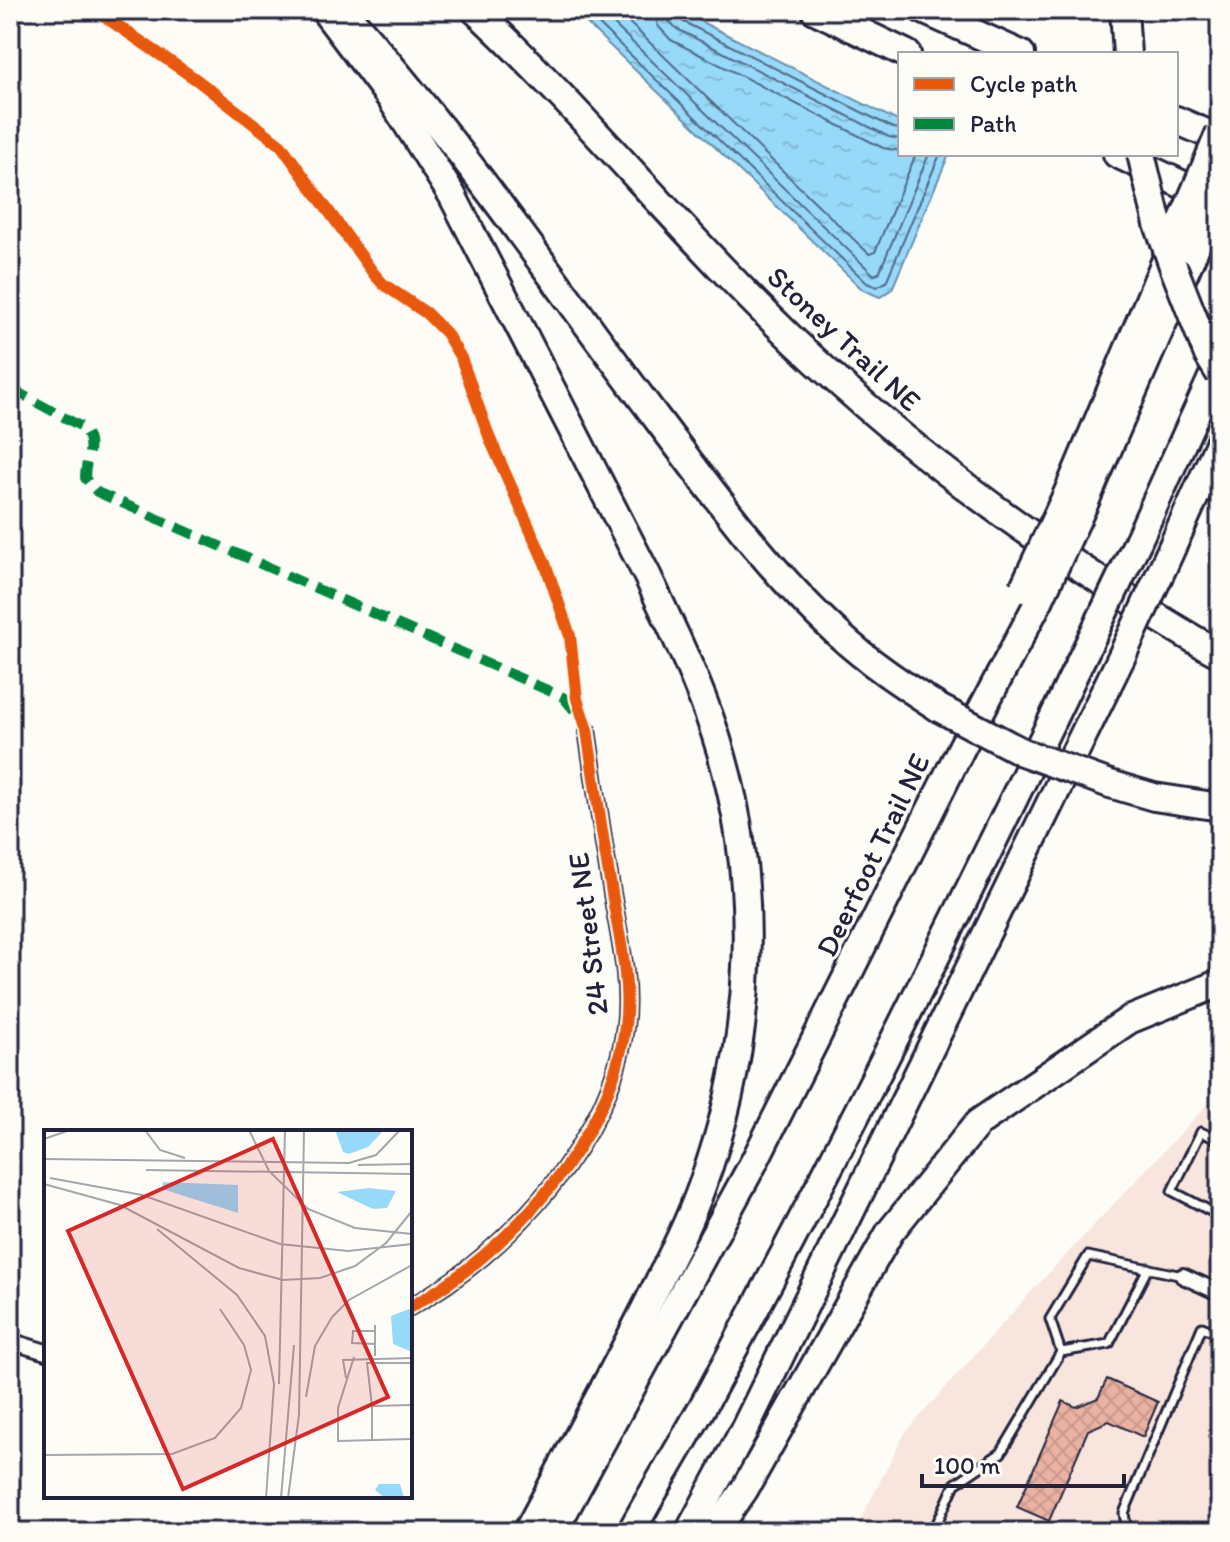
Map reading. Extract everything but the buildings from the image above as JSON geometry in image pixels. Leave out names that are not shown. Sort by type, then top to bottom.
[{"type":"highway","points":[[324,10],[392,100],[452,195],[648,577],[678,639],[716,735],[732,798],[745,876],[748,963],[739,1036],[723,1123],[703,1185],[622,1355],[527,1532]]},
{"type":"highway","points":[[343,10],[386,58],[745,533],[836,632],[883,672],[939,708],[1022,752],[1154,797],[1220,807]]},
{"type":"highway","name":"Stoney Trail NE","points":[[475,10],[618,156],[723,270],[844,387],[1000,513],[1159,618],[1220,654]]},
{"type":"highway","points":[[815,10],[903,52]]},
{"type":"highway","points":[[923,10],[1017,52]]},
{"type":"highway","points":[[948,10],[1027,52]]},
{"type":"highway","points":[[1124,10],[1127,52]]},
{"type":"highway","points":[[1178,121],[1220,139]]},
{"type":"highway","points":[[1183,247],[1220,132]]},
{"type":"highway","points":[[1121,156],[1220,202]]},
{"type":"highway","points":[[1141,156],[1158,224],[1173,266],[1208,355],[1220,374]]},
{"type":"highway","name":"Deerfoot Trail NE","points":[[553,1532],[754,1162],[986,702],[1183,247],[1220,190]]},
{"type":"highway","points":[[631,1532],[702,1408],[961,910],[1138,541],[1220,360]]},
{"type":"highway","points":[[689,1532],[744,1430],[1121,658],[1220,441]]},
{"type":"highway","points":[[715,1532],[744,1490],[890,1232],[978,1123],[1129,1020],[1220,983]]},
{"type":"street","name":"24 Street NE","points":[[412,1306],[469,1267],[527,1214],[563,1170],[587,1132],[617,1069],[626,1024],[624,962],[587,730]]},
{"type":"street","points":[[1183,1276],[1220,1293]]},
{"type":"street","points":[[10,1341],[44,1351]]},
{"type":"lane","points":[[1220,1141],[1201,1132],[1172,1191],[1220,1216]]},
{"type":"lane","points":[[933,1532],[955,1484],[1001,1453],[1061,1352],[1050,1319],[1088,1256],[1183,1276]]},
{"type":"lane","points":[[1061,1352],[1109,1344],[1148,1268]]},
{"type":"lane","points":[[1127,1532],[1124,1513],[1202,1327],[1220,1334]]},
{"type":"shaded area","points":[[1220,1091],[1220,1532],[854,1532],[905,1433],[1031,1292]]},
{"type":"water","points":[[573,10],[678,10],[898,121],[898,156],[948,156],[892,289],[880,297],[863,290]]},
{"type":"marked path","points":[[10,388],[82,427],[90,446],[85,478],[97,492],[563,697],[577,714]]},
{"type":"cycle path","points":[[95,10],[197,80],[281,145],[374,274],[383,284],[426,313],[446,333],[461,358],[490,439],[545,563],[570,636],[577,699],[587,730],[625,974],[625,1026],[616,1068],[600,1110],[577,1151],[549,1189],[483,1257],[412,1306]]}]
